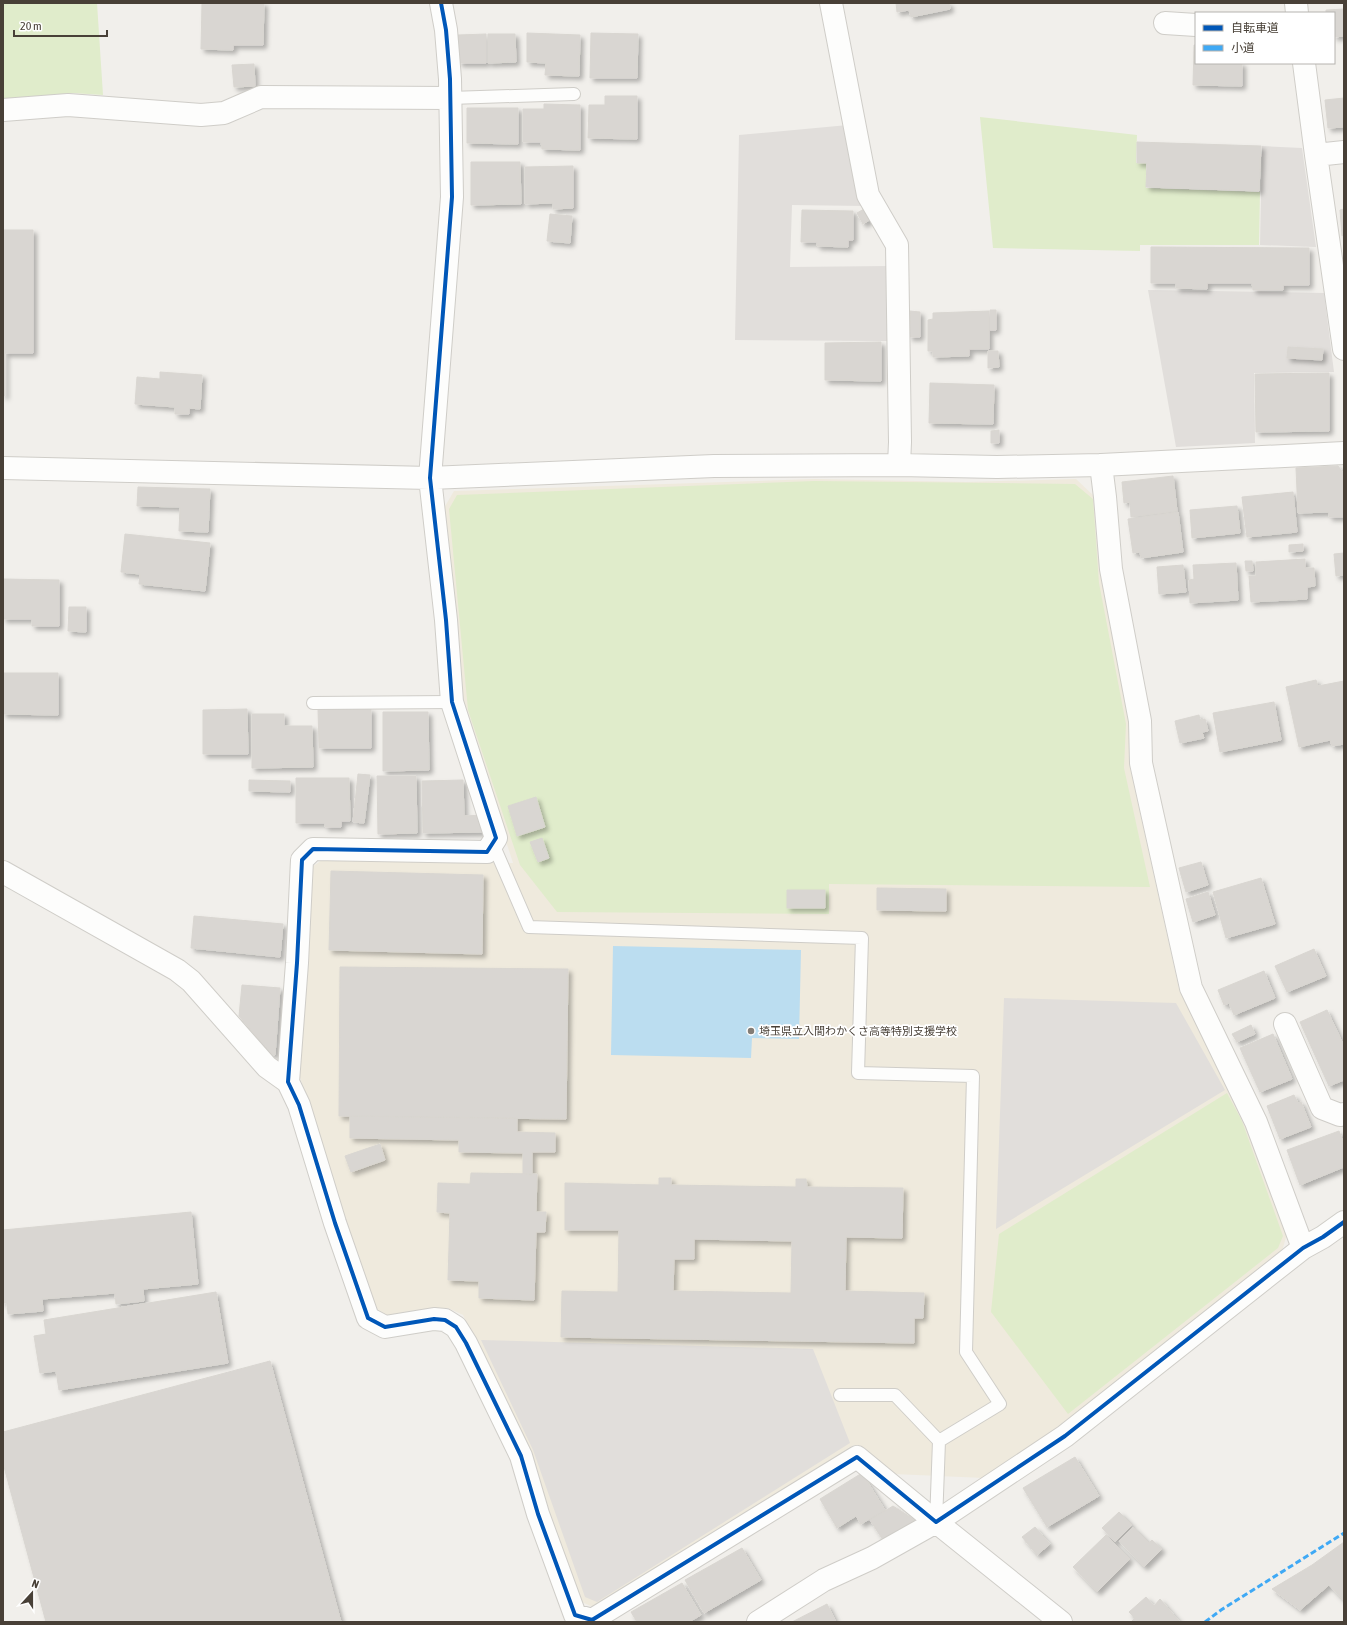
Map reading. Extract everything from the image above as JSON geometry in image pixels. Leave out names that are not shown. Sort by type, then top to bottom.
[{"type":"street","points":[[288,1082],[297,964],[302,860],[313,849],[487,852],[496,838],[452,702],[446,620],[430,478],[452,196],[451,113],[446,30],[441,3]]},
{"type":"street","points":[[831,3],[868,195],[897,246],[900,434],[899,465]]},
{"type":"street","points":[[1165,23],[1195,25]]},
{"type":"street","points":[[1304,64],[1344,349]]},
{"type":"street","points":[[3,110],[68,105],[201,115],[224,112],[261,97],[450,98]]},
{"type":"street","points":[[1316,155],[1344,152]]},
{"type":"street","points":[[3,468],[430,478],[714,466],[899,465],[997,467],[1344,453]]},
{"type":"street","points":[[1101,464],[1111,569],[1140,721],[1141,763],[1192,988],[1256,1122],[1303,1248]]},
{"type":"street","points":[[3,872],[177,970],[191,981],[267,1067],[288,1082],[299,1105],[335,1223],[368,1318],[385,1327],[434,1319],[445,1320],[456,1327],[466,1343],[521,1456],[538,1514],[576,1615],[592,1620],[857,1457],[1061,1622]]},
{"type":"street","points":[[1285,1024],[1322,1108],[1340,1115],[1344,1114]]},
{"type":"street","points":[[758,1622],[824,1580],[872,1558],[936,1522],[1065,1436],[1303,1248],[1323,1237],[1344,1222]]},
{"type":"lane","points":[[450,98],[574,94]]},
{"type":"lane","points":[[313,703],[452,702]]},
{"type":"lane","points":[[492,844],[529,927],[862,938],[858,1073],[973,1076],[966,1352],[1000,1404],[939,1441]]},
{"type":"lane","points":[[840,1395],[895,1395],[939,1441],[936,1522]]},
{"type":"shaded area","points":[[848,125],[865,206],[792,205],[790,267],[888,266],[887,341],[735,340],[739,135]]},
{"type":"shaded area","points":[[1262,146],[1302,148],[1316,247],[1260,245]]},
{"type":"shaded area","points":[[1148,290],[1324,293],[1334,372],[1254,373],[1255,443],[1176,447]]},
{"type":"shaded area","name":"埼玉県立入間わかくさ高等特別支援学校","points":[[815,479],[966,482],[1076,479],[1096,498],[1131,725],[1130,767],[1179,989],[1243,1118],[1287,1234],[1282,1251],[1066,1422],[984,1478],[894,1474],[854,1445],[595,1608],[582,1602],[528,1450],[463,1315],[448,1308],[390,1317],[374,1310],[299,1074],[312,867],[322,860],[513,863],[464,712],[444,508],[454,491]]},
{"type":"shaded area","points":[[1004,998],[1176,1003],[1225,1090],[996,1229]]},
{"type":"shaded area","points":[[481,1340],[813,1349],[850,1443],[597,1602],[585,1597],[533,1450]]},
{"type":"green space","points":[[3,3],[97,3],[103,95],[72,93],[3,101]]},
{"type":"green space","points":[[980,117],[1137,135],[1136,163],[1146,163],[1146,188],[1260,192],[1259,245],[1140,245],[1140,251],[993,248]]},
{"type":"green space","points":[[814,481],[1075,484],[1093,499],[1099,583],[1126,724],[1124,768],[1150,887],[829,884],[829,914],[557,912],[520,865],[468,710],[449,509],[457,495]]},
{"type":"green space","points":[[1227,1093],[1242,1121],[1283,1236],[1278,1248],[1068,1414],[991,1312],[999,1234]]},
{"type":"water","points":[[613,946],[801,950],[799,1039],[752,1038],[751,1058],[611,1055]]},
{"type":"building","points":[[202,3],[264,3],[263,45],[233,45],[233,50],[201,49]]},
{"type":"building","points":[[896,3],[949,3],[950,9],[911,17],[909,10],[897,12]]},
{"type":"building","points":[[1344,9],[1344,36],[1335,37],[1335,12],[1326,12],[1326,10]]},
{"type":"building","points":[[527,33],[580,35],[579,76],[545,75],[546,63],[527,62]]},
{"type":"building","points":[[591,33],[638,34],[637,78],[590,78]]},
{"type":"building","points":[[486,34],[486,63],[459,63],[458,35]]},
{"type":"building","points":[[488,34],[515,34],[516,62],[488,63]]},
{"type":"building","points":[[1194,45],[1195,64],[1242,64],[1242,86],[1193,85]]},
{"type":"building","points":[[254,64],[255,86],[234,87],[232,65]]},
{"type":"building","points":[[605,96],[637,96],[637,139],[588,138],[589,105],[605,105]]},
{"type":"building","points":[[1344,98],[1344,127],[1328,128],[1325,100]]},
{"type":"building","points":[[544,104],[580,105],[580,150],[542,149],[541,142],[523,142],[523,109],[544,109]]},
{"type":"building","points":[[467,108],[518,108],[518,144],[467,143]]},
{"type":"building","points":[[1137,142],[1261,146],[1259,191],[1146,187],[1147,163],[1137,163]]},
{"type":"building","points":[[471,162],[520,162],[521,204],[471,205]]},
{"type":"building","points":[[573,166],[573,208],[553,209],[553,203],[525,204],[525,167]]},
{"type":"building","points":[[864,209],[871,219],[863,224],[857,213]]},
{"type":"building","points":[[1344,209],[1344,235],[1342,236],[1340,210]]},
{"type":"building","points":[[802,210],[853,211],[853,240],[848,240],[848,247],[817,246],[817,242],[801,242]]},
{"type":"building","points":[[550,214],[572,216],[570,243],[547,241]]},
{"type":"building","points":[[3,230],[33,230],[33,353],[5,353],[5,396],[3,396]]},
{"type":"building","points":[[1151,247],[1309,248],[1309,285],[1283,285],[1283,290],[1253,290],[1252,283],[1207,283],[1207,289],[1176,288],[1176,283],[1151,283]]},
{"type":"building","points":[[990,310],[996,310],[996,330],[990,330]]},
{"type":"building","points":[[910,311],[920,312],[920,337],[909,337]]},
{"type":"building","points":[[989,311],[989,349],[969,349],[969,356],[933,357],[933,351],[928,351],[928,320],[933,319],[933,313]]},
{"type":"building","points":[[881,342],[881,381],[825,380],[825,343]]},
{"type":"building","points":[[1288,347],[1323,349],[1322,360],[1287,358]]},
{"type":"building","points":[[988,351],[998,351],[999,367],[988,368]]},
{"type":"building","points":[[160,372],[202,375],[200,409],[189,408],[189,414],[175,414],[175,407],[135,404],[137,377],[160,379]]},
{"type":"building","points":[[1329,373],[1329,431],[1256,432],[1255,374]]},
{"type":"building","points":[[930,383],[994,385],[993,424],[929,423]]},
{"type":"building","points":[[999,430],[999,443],[991,443],[991,431]]},
{"type":"building","points":[[1338,466],[1344,474],[1344,517],[1329,517],[1329,512],[1298,513],[1296,468]]},
{"type":"building","points":[[1173,476],[1177,511],[1131,517],[1130,502],[1124,503],[1122,482]]},
{"type":"building","points":[[138,487],[210,489],[208,532],[179,531],[180,507],[137,506]]},
{"type":"building","points":[[1293,492],[1297,532],[1247,537],[1242,497]]},
{"type":"building","points":[[1237,506],[1240,533],[1192,538],[1190,510]]},
{"type":"building","points":[[1178,512],[1183,552],[1141,558],[1140,552],[1133,553],[1128,519]]},
{"type":"building","points":[[125,534],[210,543],[205,591],[139,584],[140,574],[121,572]]},
{"type":"building","points":[[1303,544],[1303,551],[1289,552],[1289,545]]},
{"type":"building","points":[[1344,553],[1344,575],[1336,576],[1334,554]]},
{"type":"building","points":[[1305,559],[1305,568],[1314,568],[1315,586],[1307,587],[1307,599],[1251,602],[1249,576],[1256,576],[1256,562]]},
{"type":"building","points":[[1245,561],[1252,561],[1253,571],[1246,571]]},
{"type":"building","points":[[1236,563],[1238,600],[1190,603],[1189,580],[1194,579],[1193,565]]},
{"type":"building","points":[[1183,565],[1186,592],[1159,594],[1157,567]]},
{"type":"building","points":[[3,579],[59,580],[59,626],[32,626],[32,619],[3,619]]},
{"type":"building","points":[[69,607],[86,607],[86,632],[68,631]]},
{"type":"building","points":[[3,673],[58,673],[58,715],[3,714]]},
{"type":"building","points":[[1316,680],[1318,686],[1344,681],[1344,744],[1332,746],[1330,740],[1299,747],[1286,687]]},
{"type":"building","points":[[1274,702],[1281,740],[1220,752],[1213,713]]},
{"type":"building","points":[[247,709],[248,754],[203,754],[203,710]]},
{"type":"building","points":[[318,709],[371,709],[371,748],[319,748]]},
{"type":"building","points":[[383,712],[428,712],[429,770],[383,771]]},
{"type":"building","points":[[252,714],[284,714],[284,726],[312,726],[313,767],[252,768]]},
{"type":"building","points":[[1199,715],[1200,720],[1205,719],[1208,731],[1202,732],[1204,738],[1180,743],[1175,721]]},
{"type":"building","points":[[358,774],[370,775],[364,823],[353,822]]},
{"type":"building","points":[[377,776],[416,776],[417,833],[378,834]]},
{"type":"building","points":[[296,778],[349,778],[350,821],[341,821],[341,827],[325,827],[325,823],[296,823]]},
{"type":"building","points":[[249,780],[290,781],[290,792],[249,791]]},
{"type":"building","points":[[463,780],[464,816],[483,815],[484,832],[423,833],[422,781]]},
{"type":"building","points":[[536,797],[545,827],[517,836],[508,806]]},
{"type":"building","points":[[542,838],[549,858],[538,862],[530,842]]},
{"type":"building","points":[[1201,862],[1208,885],[1186,892],[1179,868]]},
{"type":"building","points":[[331,871],[483,875],[482,954],[329,950]]},
{"type":"building","points":[[1261,878],[1275,924],[1226,938],[1213,892]]},
{"type":"building","points":[[877,888],[946,889],[946,911],[877,910]]},
{"type":"building","points":[[787,890],[825,890],[825,908],[787,908]]},
{"type":"building","points":[[1208,892],[1215,915],[1193,922],[1186,899]]},
{"type":"building","points":[[194,916],[283,924],[280,957],[191,948]]},
{"type":"building","points":[[1314,949],[1326,976],[1287,992],[1275,966]]},
{"type":"building","points":[[340,967],[568,969],[566,1119],[339,1116]]},
{"type":"building","points":[[1264,971],[1275,998],[1234,1015],[1229,1003],[1224,1005],[1218,990]]},
{"type":"building","points":[[242,985],[280,988],[275,1055],[271,1054],[239,1016]]},
{"type":"building","points":[[1327,1010],[1344,1046],[1344,1080],[1329,1086],[1300,1022]]},
{"type":"building","points":[[1251,1025],[1255,1034],[1237,1042],[1232,1034]]},
{"type":"building","points":[[1273,1034],[1292,1079],[1260,1092],[1240,1048]]},
{"type":"building","points":[[1294,1095],[1298,1103],[1301,1102],[1311,1127],[1280,1139],[1267,1106]]},
{"type":"building","points":[[350,1116],[517,1118],[517,1132],[555,1133],[555,1152],[532,1152],[532,1175],[523,1174],[523,1153],[459,1152],[459,1140],[350,1138]]},
{"type":"building","points":[[1339,1131],[1344,1145],[1344,1167],[1300,1185],[1287,1150]]},
{"type":"building","points":[[380,1144],[385,1160],[351,1172],[345,1156]]},
{"type":"building","points":[[471,1173],[537,1174],[536,1212],[546,1212],[545,1232],[536,1232],[534,1300],[479,1298],[479,1281],[448,1280],[450,1213],[437,1212],[438,1183],[470,1184]]},
{"type":"building","points":[[659,1178],[671,1178],[671,1185],[796,1187],[796,1179],[806,1179],[807,1187],[903,1188],[902,1238],[846,1237],[845,1291],[924,1293],[923,1318],[914,1318],[914,1343],[561,1337],[562,1291],[618,1292],[619,1230],[565,1230],[565,1183],[659,1185]],"holes":[[[694,1239],[792,1241],[791,1293],[673,1291],[674,1259],[694,1259]]]},
{"type":"building","points":[[191,1212],[198,1284],[143,1289],[144,1301],[116,1304],[115,1293],[42,1299],[43,1311],[8,1314],[7,1303],[3,1303],[3,1230]]},
{"type":"building","points":[[216,1292],[228,1363],[59,1390],[56,1371],[40,1373],[34,1336],[46,1334],[44,1320]]},
{"type":"building","points":[[270,1361],[341,1622],[46,1622],[3,1463],[3,1432]]},
{"type":"building","points":[[1075,1457],[1099,1496],[1047,1527],[1023,1488]]},
{"type":"building","points":[[862,1473],[885,1510],[861,1524],[856,1516],[837,1528],[820,1499]]},
{"type":"building","points":[[893,1506],[915,1520],[883,1540],[870,1520]]},
{"type":"building","points":[[1119,1512],[1132,1525],[1115,1542],[1102,1528]]},
{"type":"building","points":[[1035,1527],[1050,1544],[1037,1555],[1022,1537]]},
{"type":"building","points":[[1133,1527],[1149,1543],[1152,1540],[1162,1549],[1144,1567],[1119,1541]]},
{"type":"building","points":[[1106,1535],[1130,1559],[1097,1592],[1073,1567]]},
{"type":"building","points":[[1344,1542],[1344,1601],[1329,1585],[1300,1610],[1272,1589],[1312,1565]]},
{"type":"building","points":[[742,1548],[761,1580],[704,1613],[685,1580]]},
{"type":"building","points":[[682,1583],[701,1615],[689,1622],[637,1622],[631,1612]]},
{"type":"building","points":[[1146,1597],[1154,1606],[1160,1599],[1180,1622],[1131,1622],[1135,1618],[1129,1612]]},
{"type":"building","points":[[827,1604],[836,1622],[792,1622]]},
{"type":"marked path","points":[[1205,1622],[1221,1610],[1344,1533]]},
{"type":"cycle path","points":[[441,3],[446,30],[450,79],[452,197],[430,478],[446,620],[452,702],[496,838],[487,852],[313,849],[302,860],[297,963],[288,1082],[299,1105],[335,1223],[368,1318],[385,1327],[434,1319],[445,1320],[456,1327],[466,1343],[521,1456],[538,1514],[575,1615],[592,1620],[857,1457],[936,1522],[1065,1436],[1303,1248],[1323,1237],[1344,1222]]},
{"type":"place","name":"埼玉県立入間わかくさ高等特別支援学校","points":[[751,1031]]}]
